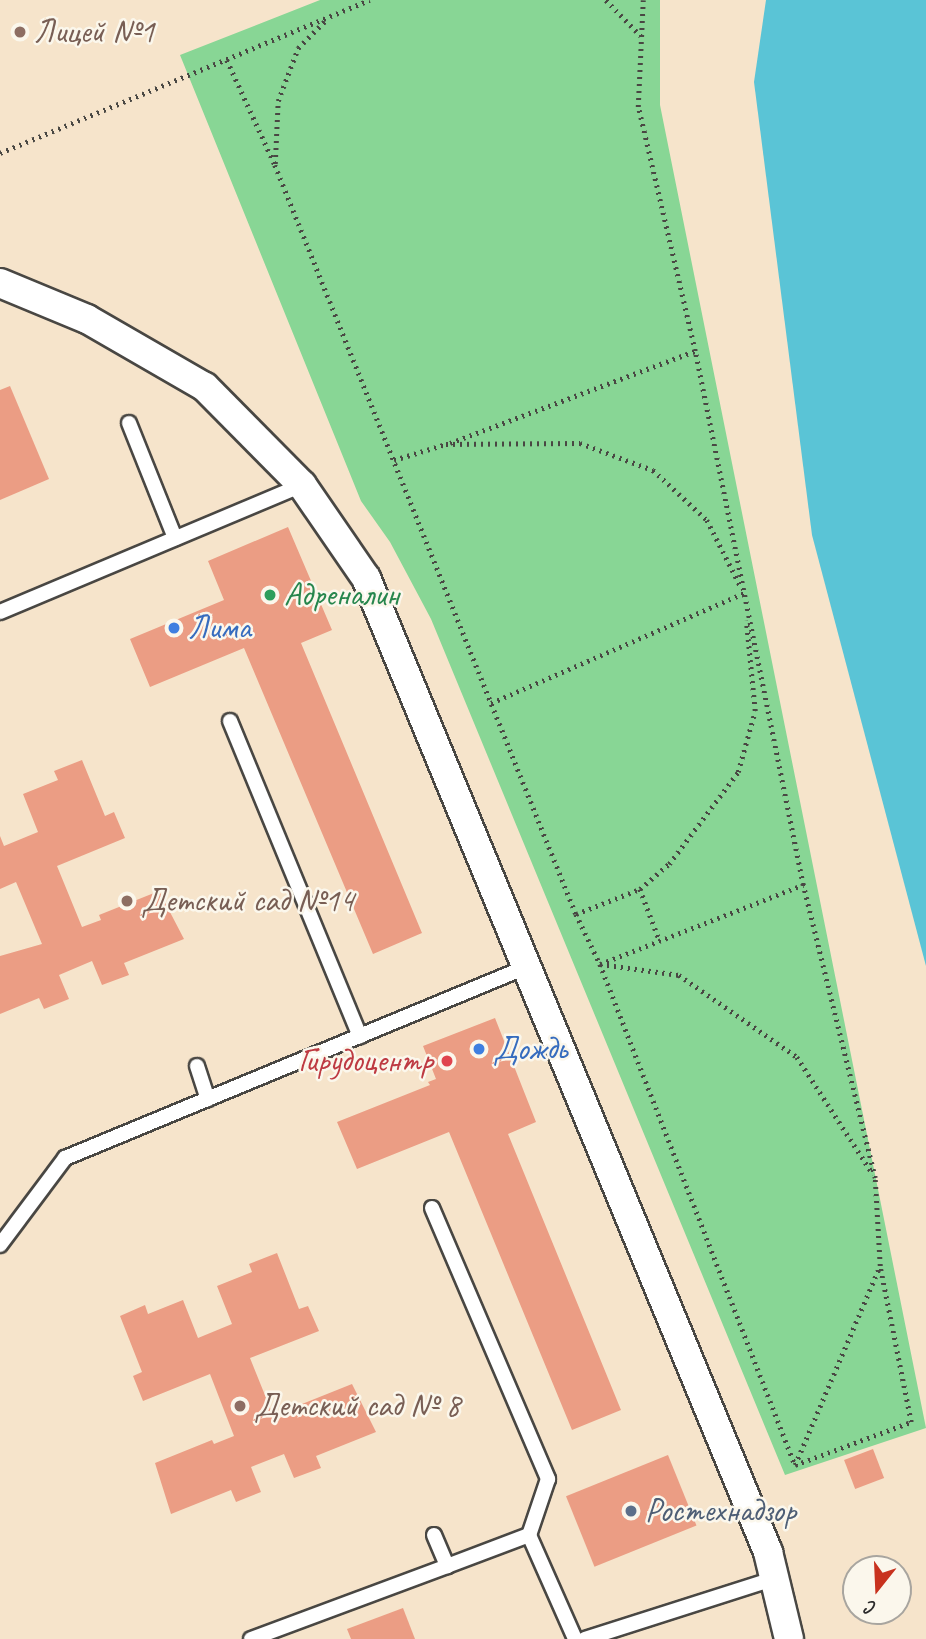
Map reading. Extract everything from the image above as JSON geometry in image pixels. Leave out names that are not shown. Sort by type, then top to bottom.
[{"type":"street","points":[[0,283],[87,319],[205,387],[303,485],[366,578],[768,1552],[789,1639]]},
{"type":"lane","points":[[129,423],[175,538]]},
{"type":"lane","points":[[0,612],[303,485]]},
{"type":"lane","points":[[230,721],[360,1036]]},
{"type":"lane","points":[[0,1245],[65,1158],[526,967]]},
{"type":"lane","points":[[197,1066],[208,1099]]},
{"type":"lane","points":[[432,1208],[548,1479],[529,1535],[575,1639]]},
{"type":"lane","points":[[434,1535],[447,1566]]},
{"type":"lane","points":[[251,1639],[529,1535]]},
{"type":"lane","points":[[585,1639],[776,1578]]},
{"type":"path","points":[[0,153],[370,0]]},
{"type":"path","points":[[606,0],[641,36]]},
{"type":"path","points":[[643,0],[638,107],[695,351],[803,885],[875,1178],[880,1266],[911,1422],[795,1465]]},
{"type":"path","points":[[275,165],[278,101],[298,48],[329,17]]},
{"type":"path","points":[[227,60],[275,165],[576,914],[600,964],[795,1465]]},
{"type":"path","points":[[394,460],[446,444],[695,351]]},
{"type":"path","points":[[446,444],[580,443],[653,470],[707,520],[744,593],[755,712],[738,772],[668,864],[640,890],[576,914]]},
{"type":"path","points":[[491,704],[744,593]]},
{"type":"path","points":[[600,964],[803,885]]},
{"type":"path","points":[[640,890],[659,939]]},
{"type":"path","points":[[600,964],[679,975],[797,1057],[875,1178]]},
{"type":"path","points":[[795,1465],[880,1266]]},
{"type":"green space","points":[[320,0],[660,0],[660,105],[926,1428],[785,1475],[431,619],[390,542],[361,501],[180,55]]},
{"type":"water","points":[[766,0],[926,0],[926,966],[812,535],[754,82]]},
{"type":"building","points":[[10,386],[49,479],[0,500],[0,390]]},
{"type":"building","points":[[288,527],[332,630],[301,643],[422,933],[373,954],[244,648],[150,687],[130,639],[224,600],[208,561]]},
{"type":"building","points":[[82,760],[105,816],[114,812],[125,838],[57,866],[82,927],[101,920],[99,915],[159,891],[184,939],[124,963],[129,975],[102,985],[92,961],[59,975],[69,999],[44,1009],[39,998],[0,1014],[0,956],[42,944],[16,882],[0,889],[0,836],[4,846],[38,832],[23,794],[58,780],[54,771]]},
{"type":"building","points":[[495,1018],[536,1122],[508,1134],[621,1410],[572,1430],[449,1132],[357,1169],[337,1122],[430,1085],[428,1082],[436,1079],[423,1046]]},
{"type":"building","points":[[277,1253],[299,1309],[308,1306],[319,1331],[250,1358],[275,1420],[294,1412],[292,1408],[352,1384],[376,1432],[316,1456],[321,1468],[294,1478],[284,1454],[251,1467],[261,1492],[236,1502],[231,1490],[171,1514],[155,1463],[212,1440],[214,1444],[234,1436],[210,1374],[143,1401],[133,1376],[142,1372],[120,1316],[145,1305],[148,1314],[183,1300],[198,1338],[232,1324],[217,1286],[252,1272],[249,1264]]},
{"type":"building","points":[[873,1449],[884,1478],[855,1489],[844,1460]]},
{"type":"building","name":"Ростехнадзор","points":[[668,1455],[696,1525],[594,1567],[566,1496]]},
{"type":"building","points":[[403,1608],[415,1639],[351,1639],[347,1629]]},
{"type":"place","name":"Лицей №1","points":[[20,32]]},
{"type":"place","name":"Адреналин","points":[[270,595]]},
{"type":"place","name":"Лима","points":[[174,628]]},
{"type":"place","name":"Детский сад №14","points":[[127,901]]},
{"type":"place","name":"Дождь","points":[[479,1049]]},
{"type":"place","name":"Гирудоцентр","points":[[447,1061]]},
{"type":"place","name":"Детский сад № 8","points":[[240,1406]]},
{"type":"place","name":"Ростехнадзор","points":[[631,1511]]}]
